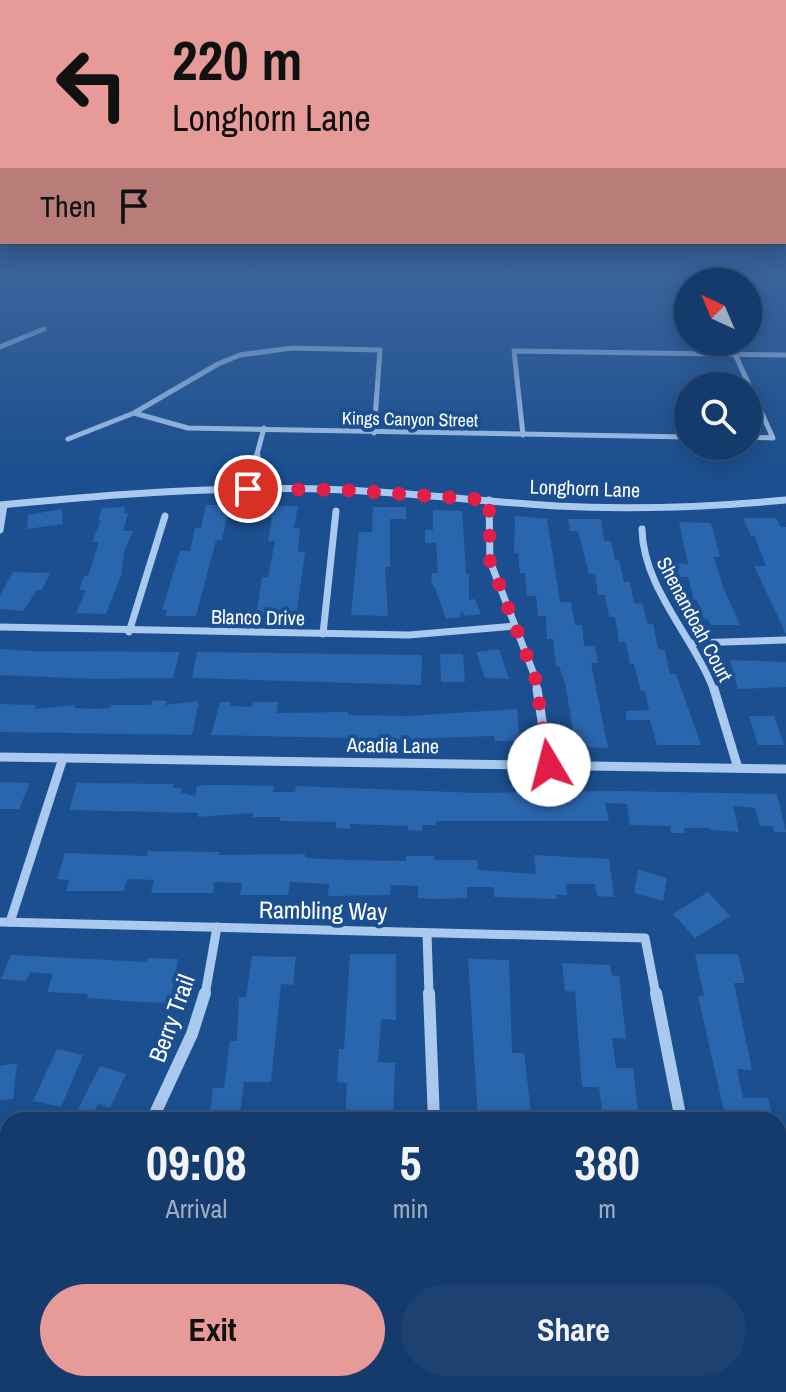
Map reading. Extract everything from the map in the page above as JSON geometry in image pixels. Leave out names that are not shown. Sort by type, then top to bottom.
[{"type":"street","points":[[68,439],[134,413],[218,364],[240,355],[292,348],[380,350],[374,433]]},
{"type":"street","points":[[523,435],[514,351],[674,353]]},
{"type":"street","points":[[762,355],[786,355]]},
{"type":"street","name":"Kings Canyon Street","points":[[134,413],[188,428],[674,437]]},
{"type":"street","points":[[762,414],[773,438],[762,438]]},
{"type":"street","points":[[248,489],[264,428]]},
{"type":"street","name":"Longhorn Lane","points":[[2,505],[100,494],[248,489],[372,492],[586,507],[732,505],[786,500]]},
{"type":"street","points":[[489,500],[490,561],[535,677],[549,765]]},
{"type":"street","points":[[0,530],[2,505]]},
{"type":"street","points":[[323,634],[336,511]]},
{"type":"street","points":[[129,632],[165,516]]},
{"type":"street","name":"Shenandoah Court","points":[[642,529],[640,539],[646,561],[692,643],[717,696],[738,768]]},
{"type":"street","name":"Blanco Drive","points":[[0,627],[129,632],[426,634],[515,626]]},
{"type":"street","points":[[692,643],[786,640]]},
{"type":"street","name":"Acadia Lane","points":[[0,757],[786,769]]},
{"type":"street","points":[[5,922],[63,758]]},
{"type":"street","name":"Rambling Way","points":[[5,922],[645,938],[679,1112]]},
{"type":"street","name":"Berry Trail","points":[[156,1112],[196,1021],[209,982],[217,927]]},
{"type":"street","points":[[427,933],[434,1112]]},
{"type":"building","points":[[206,505],[237,505],[235,517],[227,517],[222,540],[216,540],[196,616],[165,616],[167,610],[162,610],[180,551],[190,551],[195,528],[201,528]]},
{"type":"building","points":[[269,506],[298,506],[294,528],[300,528],[298,552],[305,552],[296,617],[256,616],[262,577],[268,577],[275,541],[268,541],[272,518],[266,517]]},
{"type":"building","points":[[125,507],[124,513],[128,513],[123,531],[133,531],[124,552],[121,576],[106,614],[76,613],[86,590],[79,590],[84,576],[88,576],[99,542],[92,542],[101,520],[98,520],[102,508]]},
{"type":"building","points":[[373,507],[406,507],[406,519],[390,519],[390,567],[385,567],[388,616],[351,615],[359,532],[372,532]]},
{"type":"building","points":[[62,509],[63,524],[27,529],[28,515]]},
{"type":"building","points":[[433,510],[462,511],[469,600],[475,599],[481,614],[464,616],[462,611],[460,617],[446,619],[434,585],[431,585],[432,573],[438,573],[436,543],[425,543],[425,530],[433,530]]},
{"type":"building","points":[[515,516],[547,519],[560,602],[571,602],[575,625],[582,625],[584,646],[595,646],[598,663],[591,663],[608,748],[576,747],[565,683],[559,666],[556,666],[553,639],[547,639],[546,616],[538,616],[536,596],[527,596],[525,573],[520,573],[518,553],[514,553]]},
{"type":"building","points":[[743,518],[776,518],[781,527],[786,527],[786,634],[754,566],[766,566],[754,535],[751,536]]},
{"type":"building","points":[[568,519],[601,519],[604,541],[611,541],[624,582],[630,582],[634,603],[643,604],[647,623],[653,624],[658,649],[665,650],[670,674],[676,674],[701,745],[657,745],[650,720],[626,720],[626,711],[649,710],[645,691],[641,691],[634,664],[630,664],[626,642],[619,642],[615,617],[609,617],[605,595],[598,595],[595,574],[589,574],[578,531],[570,531]]},
{"type":"building","points":[[679,522],[711,523],[720,557],[714,557],[740,625],[711,625],[708,619],[704,619],[697,600],[694,600],[688,577],[679,577],[676,563],[688,564]]},
{"type":"building","points":[[13,572],[50,573],[42,590],[37,590],[23,611],[0,609],[0,595]]},
{"type":"building","points":[[0,649],[180,652],[173,678],[95,679],[0,675]]},
{"type":"building","points":[[499,649],[509,679],[485,678],[476,652]]},
{"type":"building","points":[[197,652],[422,655],[421,685],[192,678]]},
{"type":"building","points":[[440,654],[463,654],[465,682],[441,682]]},
{"type":"building","points":[[730,660],[786,662],[786,687],[738,689]]},
{"type":"building","points":[[153,700],[167,701],[165,705],[199,701],[192,735],[0,732],[0,704],[36,705],[35,709],[75,705],[74,708],[99,709],[110,708],[111,705],[151,705]]},
{"type":"building","points":[[220,702],[231,702],[230,706],[252,707],[253,702],[278,702],[277,713],[348,712],[348,715],[409,716],[517,709],[520,741],[495,741],[494,736],[400,739],[211,735]]},
{"type":"building","points":[[749,716],[774,716],[784,745],[758,745]]},
{"type":"building","points":[[0,782],[30,783],[19,809],[0,809]]},
{"type":"building","points":[[77,783],[174,784],[173,788],[182,788],[181,793],[195,796],[197,787],[203,785],[274,786],[273,792],[295,792],[296,786],[479,793],[618,791],[777,794],[786,832],[774,832],[773,826],[760,826],[755,808],[733,806],[739,832],[684,828],[685,833],[671,833],[670,826],[630,825],[627,804],[605,803],[609,821],[436,821],[436,825],[422,825],[422,831],[408,830],[408,826],[350,824],[350,829],[336,828],[336,822],[280,821],[280,817],[253,817],[253,813],[198,817],[198,813],[69,810]]},
{"type":"building","points":[[148,851],[219,852],[219,855],[305,854],[305,858],[348,860],[406,861],[406,856],[434,856],[434,860],[477,860],[478,870],[536,874],[534,855],[609,859],[614,897],[597,896],[595,884],[566,884],[567,895],[556,895],[557,899],[494,897],[494,887],[467,887],[467,898],[434,899],[418,898],[418,886],[391,885],[390,895],[328,896],[329,884],[290,882],[288,895],[240,895],[242,883],[214,882],[213,893],[151,893],[154,880],[127,879],[124,891],[66,891],[69,880],[57,879],[65,853],[147,856]]},
{"type":"building","points":[[638,870],[667,878],[663,901],[634,893]]},
{"type":"building","points":[[708,892],[730,916],[695,938],[673,914]]},
{"type":"building","points":[[350,954],[396,954],[396,1020],[381,1019],[378,1062],[395,1063],[393,1112],[345,1112],[347,1083],[337,1082],[339,1049],[344,1049]]},
{"type":"building","points":[[695,954],[738,954],[745,983],[734,983],[752,1070],[737,1069],[743,1098],[768,1098],[771,1112],[724,1112],[698,996],[704,996]]},
{"type":"building","points":[[11,955],[147,962],[148,958],[178,959],[170,1003],[87,998],[88,994],[47,992],[53,974],[30,972],[26,981],[1,979]]},
{"type":"building","points":[[252,956],[296,957],[293,985],[281,984],[271,1082],[244,1082],[240,1112],[210,1112],[213,1088],[224,1088],[230,1041],[237,1041],[239,997],[246,997]]},
{"type":"building","points":[[468,959],[509,960],[512,1053],[524,1053],[531,1112],[478,1112]]},
{"type":"building","points":[[562,963],[610,965],[612,976],[619,976],[626,1039],[612,1038],[616,1068],[633,1068],[638,1112],[602,1112],[599,1087],[582,1087],[575,992],[565,991]]},
{"type":"building","points":[[57,1049],[83,1055],[61,1107],[33,1101]]},
{"type":"building","points":[[17,1063],[13,1099],[0,1100],[0,1066]]},
{"type":"building","points":[[100,1066],[126,1074],[110,1108],[98,1104],[94,1112],[77,1112]]},
{"type":"route","points":[[248,489],[343,490],[489,500],[490,561],[535,677],[549,765]]}]
